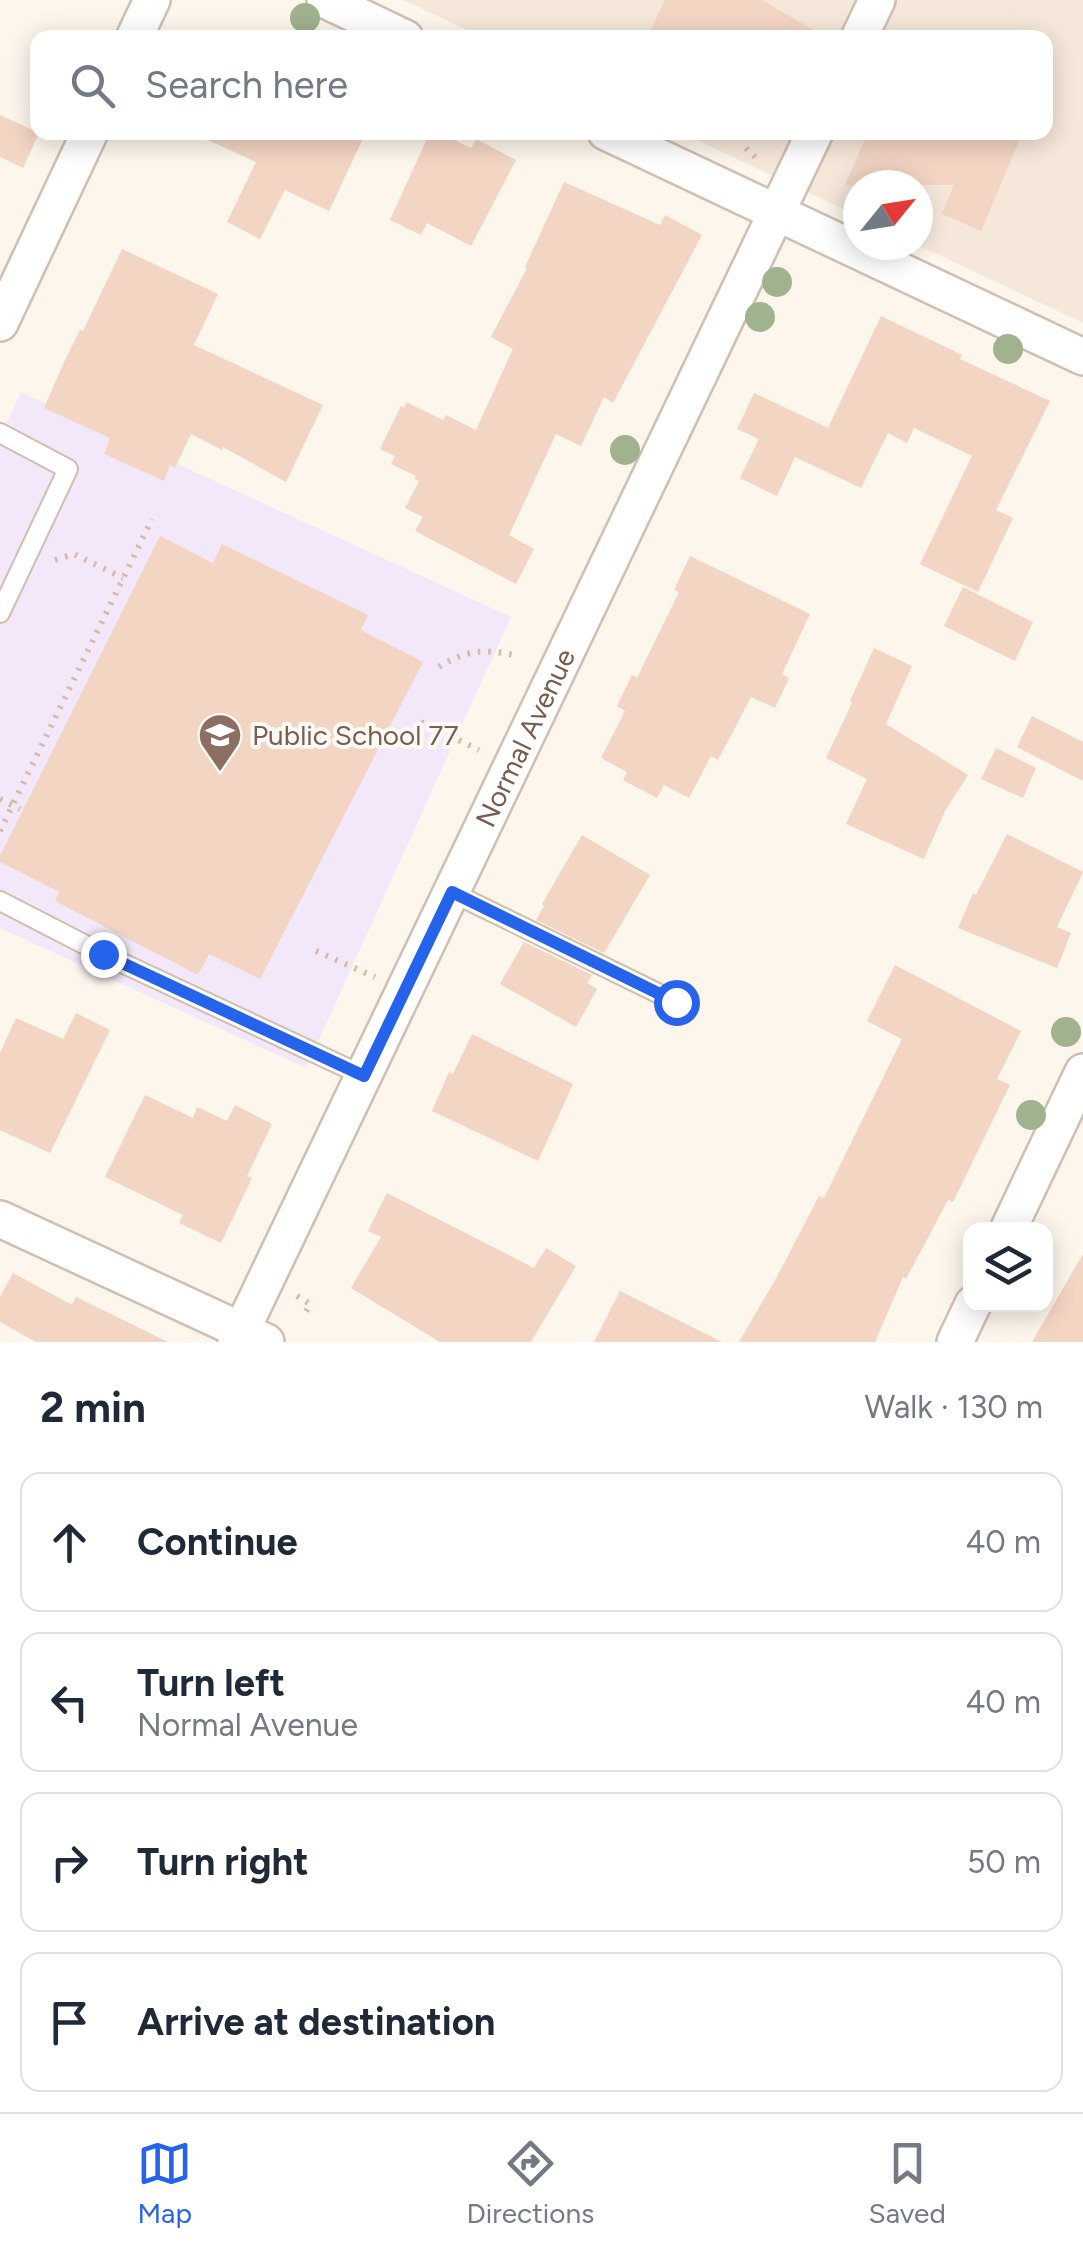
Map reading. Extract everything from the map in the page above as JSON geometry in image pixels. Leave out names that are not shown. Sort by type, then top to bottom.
[{"type":"street","points":[[138,30],[152,0]]},
{"type":"street","points":[[325,0],[387,30]]},
{"type":"street","points":[[864,30],[877,0]]},
{"type":"street","points":[[0,323],[86,140]]},
{"type":"street","points":[[623,140],[1083,357]]},
{"type":"street","name":"Normal Avenue","points":[[248,1338],[364,1076],[810,140]]},
{"type":"street","points":[[1012,1222],[1083,1072]]},
{"type":"street","points":[[0,1219],[248,1338]]},
{"type":"street","points":[[955,1342],[969,1312]]},
{"type":"lane","points":[[0,434],[68,470],[0,612]]},
{"type":"lane","points":[[452,892],[676,1002]]},
{"type":"lane","points":[[0,901],[103,954],[364,1076]]},
{"type":"path","points":[[746,148],[756,158]]},
{"type":"path","points":[[0,831],[16,807],[152,519]]},
{"type":"path","points":[[74,554],[122,578]]},
{"type":"path","points":[[439,666],[472,652],[490,650],[514,655]]},
{"type":"path","points":[[421,722],[486,752]]},
{"type":"path","points":[[0,799],[16,807]]},
{"type":"path","points":[[316,951],[378,979]]},
{"type":"path","points":[[303,1317],[310,1304]]},
{"type":"shaded area","points":[[403,0],[1083,0],[1083,323],[933,252],[933,170],[843,170],[843,209],[697,140],[1053,140],[1053,30],[467,30]]},
{"type":"shaded area","name":"Public School 77","points":[[21,392],[511,617],[306,1068],[0,928],[0,438]]},
{"type":"building","points":[[665,0],[762,0],[813,30],[651,30]]},
{"type":"building","points":[[0,115],[30,129],[30,140],[36,140],[23,168],[0,157]]},
{"type":"building","points":[[208,140],[362,140],[329,211],[285,190],[260,239],[227,222],[256,162]]},
{"type":"building","points":[[426,140],[454,140],[471,148],[478,140],[516,160],[471,246],[427,223],[421,235],[390,220]]},
{"type":"building","points":[[865,140],[1020,140],[981,231],[942,214],[954,185],[933,185],[933,170],[852,170]]},
{"type":"building","points":[[564,182],[660,225],[665,215],[702,235],[613,403],[604,397],[581,446],[556,434],[509,535],[534,549],[516,584],[415,531],[423,517],[405,508],[419,481],[391,464],[395,456],[380,449],[406,402],[476,430],[513,349],[491,337],[527,268]]},
{"type":"building","points":[[122,249],[218,294],[194,345],[323,405],[286,482],[191,434],[175,468],[170,465],[164,481],[104,454],[110,438],[44,408]]},
{"type":"building","points":[[881,316],[1050,401],[996,510],[1013,518],[978,592],[920,564],[972,456],[914,428],[907,443],[888,433],[861,488],[795,457],[777,496],[740,478],[759,439],[737,429],[754,393],[828,428]]},
{"type":"building","points":[[160,536],[213,563],[222,544],[368,615],[361,630],[423,662],[260,979],[209,954],[198,975],[55,901],[59,892],[0,862]]},
{"type":"building","points":[[690,556],[810,614],[782,674],[789,678],[775,708],[751,697],[718,760],[711,756],[689,798],[664,785],[657,798],[623,780],[627,772],[601,758],[625,711],[617,706],[632,675],[637,678],[679,592],[674,590]]},
{"type":"building","points":[[963,587],[1033,622],[1015,661],[944,626]]},
{"type":"building","points":[[874,648],[912,666],[886,724],[968,775],[945,811],[924,859],[846,824],[867,779],[826,758]]},
{"type":"building","points":[[1032,716],[1083,742],[1083,781],[1017,747]]},
{"type":"building","points":[[996,748],[1036,768],[1023,798],[981,779]]},
{"type":"building","points":[[1007,834],[1083,872],[1057,927],[1071,933],[1057,968],[958,928]]},
{"type":"building","points":[[582,835],[650,875],[604,953],[536,920]]},
{"type":"building","points":[[524,942],[592,975],[587,983],[597,989],[576,1027],[500,984]]},
{"type":"building","points":[[895,965],[1021,1031],[997,1079],[1010,1085],[953,1202],[948,1200],[906,1279],[903,1277],[875,1342],[739,1342],[819,1196],[824,1198],[902,1039],[867,1021]]},
{"type":"building","points":[[76,1013],[110,1030],[50,1153],[0,1130],[0,1053],[16,1018],[63,1039]]},
{"type":"building","points":[[472,1034],[573,1084],[538,1161],[432,1111]]},
{"type":"building","points":[[145,1095],[193,1118],[197,1107],[227,1121],[235,1105],[272,1124],[221,1243],[179,1223],[183,1215],[105,1177]]},
{"type":"building","points":[[387,1193],[534,1268],[546,1248],[576,1266],[531,1342],[440,1342],[351,1288],[381,1237],[368,1231]]},
{"type":"building","points":[[1083,1254],[1083,1342],[1032,1342],[1053,1312]]},
{"type":"building","points":[[13,1273],[72,1305],[76,1297],[168,1342],[36,1342],[0,1322],[0,1297]]},
{"type":"building","points":[[620,1291],[722,1342],[594,1342]]},
{"type":"place","name":"Public School 77","points":[[220,773]]},
{"type":"route","points":[[103,954],[364,1076],[452,892],[676,1002]]}]
